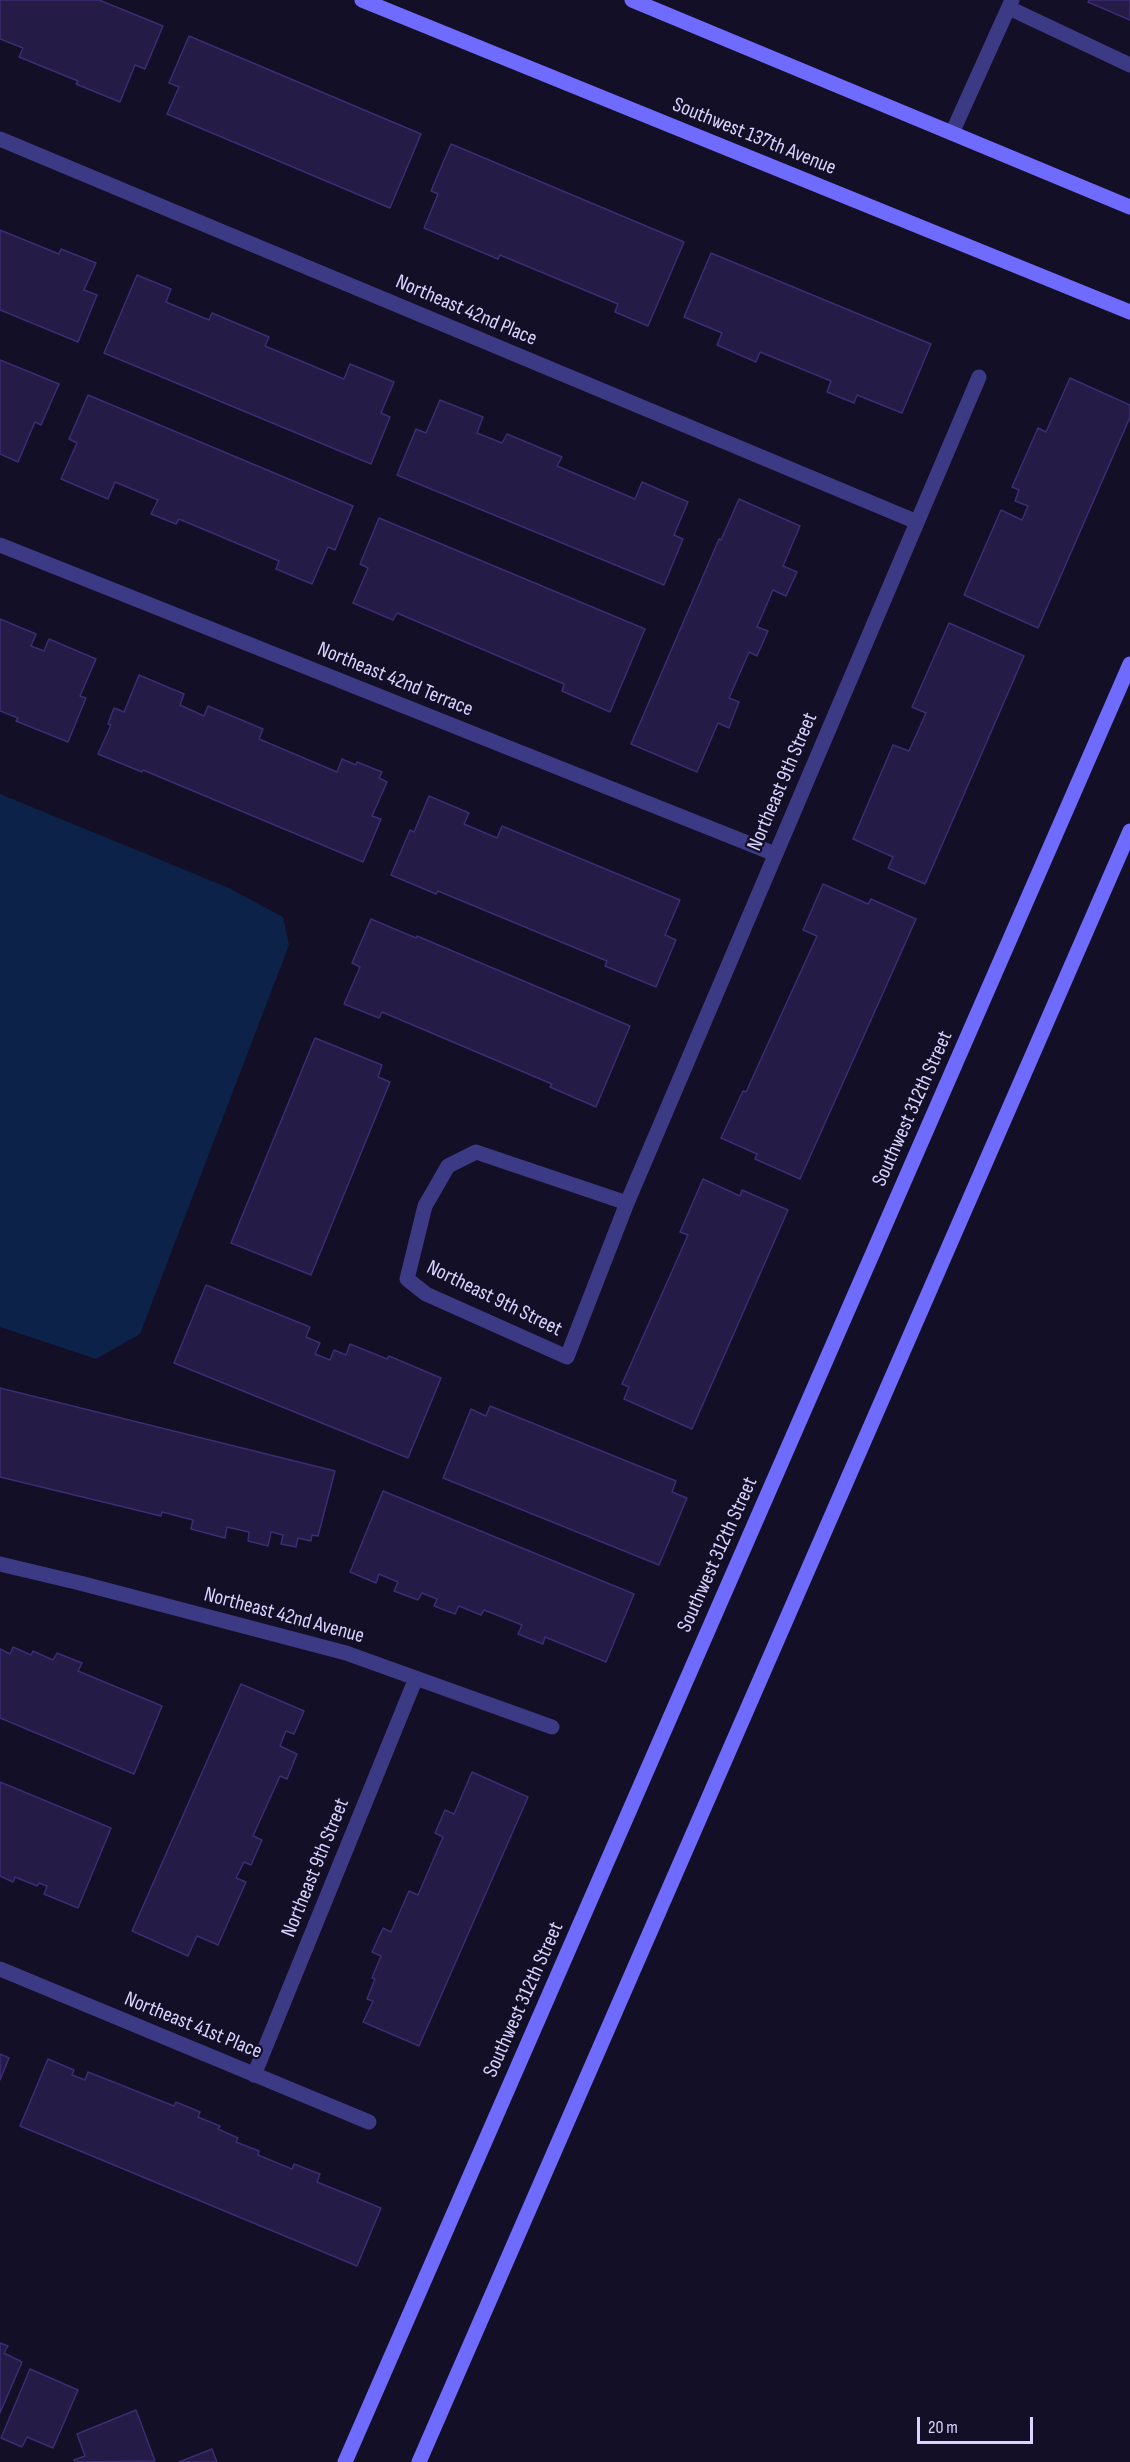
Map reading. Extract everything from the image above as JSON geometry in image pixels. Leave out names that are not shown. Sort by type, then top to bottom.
[{"type":"main road","name":"Southwest 137th Avenue","points":[[362,0],[1130,312]]},
{"type":"main road","points":[[632,0],[1130,207]]},
{"type":"main road","name":"Southwest 312th Street","points":[[345,2462],[1130,664]]},
{"type":"main road","points":[[419,2462],[1130,831]]},
{"type":"street","points":[[952,133],[1010,4],[1130,65]]},
{"type":"street","name":"Northeast 42nd Place","points":[[0,139],[916,522]]},
{"type":"street","name":"Northeast 9th Street","points":[[627,1203],[476,1152],[448,1166],[426,1206],[407,1280],[426,1294],[567,1357],[627,1203],[979,377]]},
{"type":"street","name":"Northeast 42nd Terrace","points":[[0,545],[775,854]]},
{"type":"street","name":"Northeast 42nd Avenue","points":[[0,1564],[346,1653],[552,1727]]},
{"type":"street","name":"Northeast 9th Street","points":[[254,2075],[416,1678]]},
{"type":"street","name":"Northeast 41st Place","points":[[0,1969],[369,2122]]},
{"type":"water","points":[[0,794],[229,888],[283,917],[289,945],[140,1334],[96,1359],[0,1327]]},
{"type":"building","points":[[0,0],[99,0],[163,26],[145,69],[135,65],[120,102],[76,84],[78,81],[19,57],[23,48],[0,39]]},
{"type":"building","points":[[1089,0],[1130,0],[1130,20],[1088,2]]},
{"type":"building","points":[[189,36],[421,134],[390,208],[167,114],[179,87],[169,83]]},
{"type":"building","points":[[451,144],[684,242],[648,326],[615,312],[618,304],[500,255],[498,259],[424,228],[438,194],[431,191]]},
{"type":"building","points":[[0,230],[59,254],[61,249],[96,263],[84,290],[97,295],[78,342],[0,310]]},
{"type":"building","points":[[711,253],[931,344],[902,413],[857,395],[854,403],[827,392],[831,381],[760,352],[756,362],[717,345],[722,333],[684,317]]},
{"type":"building","points":[[137,275],[171,289],[166,302],[209,320],[212,313],[269,337],[265,346],[344,379],[350,364],[394,382],[381,413],[390,417],[371,464],[104,353]]},
{"type":"building","points":[[0,360],[59,384],[41,425],[35,422],[18,462],[0,454]]},
{"type":"building","points":[[1070,378],[1130,405],[1130,417],[1038,628],[964,595],[1001,510],[1022,520],[1028,506],[1015,501],[1019,490],[1012,487],[1038,428],[1046,432]]},
{"type":"building","points":[[88,395],[353,506],[335,550],[328,547],[312,584],[276,569],[279,561],[179,519],[176,524],[151,514],[158,500],[115,482],[108,499],[61,479],[77,443],[69,439]]},
{"type":"building","points":[[440,400],[483,417],[477,433],[502,443],[507,434],[562,457],[557,466],[635,499],[642,482],[688,502],[674,535],[683,539],[664,585],[397,475],[416,429],[426,433]]},
{"type":"building","points":[[739,499],[800,526],[783,566],[797,572],[786,596],[773,590],[757,627],[768,631],[757,656],[749,652],[729,698],[739,702],[729,728],[718,723],[697,772],[631,744],[719,539],[721,540]]},
{"type":"building","points":[[379,518],[645,629],[610,712],[562,691],[564,684],[397,613],[393,620],[353,603],[368,568],[360,564]]},
{"type":"building","points":[[0,619],[36,634],[31,646],[44,651],[49,639],[96,659],[80,696],[86,698],[68,742],[16,721],[18,718],[0,711]]},
{"type":"building","points":[[949,623],[1024,656],[925,884],[888,868],[893,857],[853,839],[893,745],[909,751],[926,713],[912,707]]},
{"type":"building","points":[[139,675],[184,694],[180,705],[204,716],[208,706],[263,729],[259,739],[337,772],[342,759],[382,772],[379,778],[387,782],[372,816],[381,819],[363,862],[143,770],[142,772],[98,754],[111,725],[108,724],[114,708],[124,712]]},
{"type":"building","points":[[429,796],[469,813],[464,824],[497,838],[502,826],[680,900],[665,935],[676,940],[656,987],[605,966],[607,961],[438,891],[436,894],[391,875],[410,830],[414,832]]},
{"type":"building","points":[[823,884],[868,904],[871,899],[916,919],[800,1179],[755,1159],[757,1154],[721,1138],[743,1091],[746,1092],[817,936],[803,930]]},
{"type":"building","points":[[371,919],[416,938],[417,936],[630,1026],[596,1107],[550,1087],[552,1084],[382,1012],[379,1018],[344,1004],[360,967],[352,963]]},
{"type":"building","points":[[315,1038],[382,1065],[378,1077],[390,1082],[311,1275],[231,1243]]},
{"type":"building","points":[[703,1179],[740,1196],[742,1190],[788,1210],[692,1429],[624,1399],[629,1387],[622,1384],[688,1235],[680,1232]]},
{"type":"building","points":[[206,1285],[310,1327],[306,1337],[320,1343],[315,1354],[330,1360],[334,1350],[346,1355],[350,1344],[387,1359],[389,1356],[441,1378],[408,1458],[174,1363]]},
{"type":"building","points":[[0,1388],[335,1471],[318,1536],[312,1535],[311,1541],[298,1538],[296,1547],[281,1544],[283,1535],[271,1532],[268,1546],[248,1541],[249,1532],[227,1527],[225,1538],[191,1529],[193,1520],[162,1512],[161,1516],[0,1477]]},
{"type":"building","points":[[490,1406],[676,1481],[672,1492],[687,1498],[659,1565],[443,1478],[471,1409],[486,1416]]},
{"type":"building","points":[[383,1491],[634,1594],[606,1662],[545,1637],[543,1644],[518,1634],[522,1625],[484,1610],[481,1615],[459,1606],[455,1614],[434,1606],[437,1599],[422,1593],[418,1600],[394,1591],[398,1582],[379,1574],[376,1583],[350,1572]]},
{"type":"building","points":[[13,1647],[31,1655],[33,1651],[53,1660],[57,1653],[82,1663],[78,1671],[162,1706],[134,1774],[0,1718],[0,1649],[10,1654]]},
{"type":"building","points":[[241,1684],[304,1711],[294,1734],[286,1731],[280,1746],[297,1754],[287,1779],[280,1776],[253,1836],[262,1840],[251,1865],[244,1862],[236,1878],[246,1882],[218,1945],[197,1936],[188,1956],[132,1931]]},
{"type":"building","points":[[472,1772],[528,1797],[419,2046],[363,2022],[373,2001],[367,1999],[381,1956],[372,1952],[383,1928],[391,1932],[409,1891],[418,1895],[443,1837],[435,1833],[445,1810],[454,1814]]},
{"type":"building","points":[[0,1782],[111,1828],[78,1908],[44,1894],[47,1886],[39,1883],[37,1886],[15,1877],[13,1882],[0,1876]]},
{"type":"building","points":[[0,2054],[9,2058],[0,2080]]},
{"type":"building","points":[[48,2059],[74,2070],[72,2075],[85,2080],[88,2072],[174,2106],[176,2102],[200,2112],[198,2117],[220,2126],[218,2129],[238,2138],[236,2142],[259,2151],[258,2155],[292,2169],[294,2164],[320,2174],[317,2182],[381,2208],[357,2266],[20,2126]]},
{"type":"building","points":[[0,2343],[8,2346],[4,2353],[22,2362],[0,2413]]},
{"type":"building","points":[[30,2369],[78,2390],[53,2448],[27,2437],[22,2447],[1,2438]]},
{"type":"building","points":[[136,2410],[155,2461],[75,2462],[74,2460],[85,2456],[77,2434]]},
{"type":"building","points":[[212,2449],[217,2462],[179,2462]]}]
